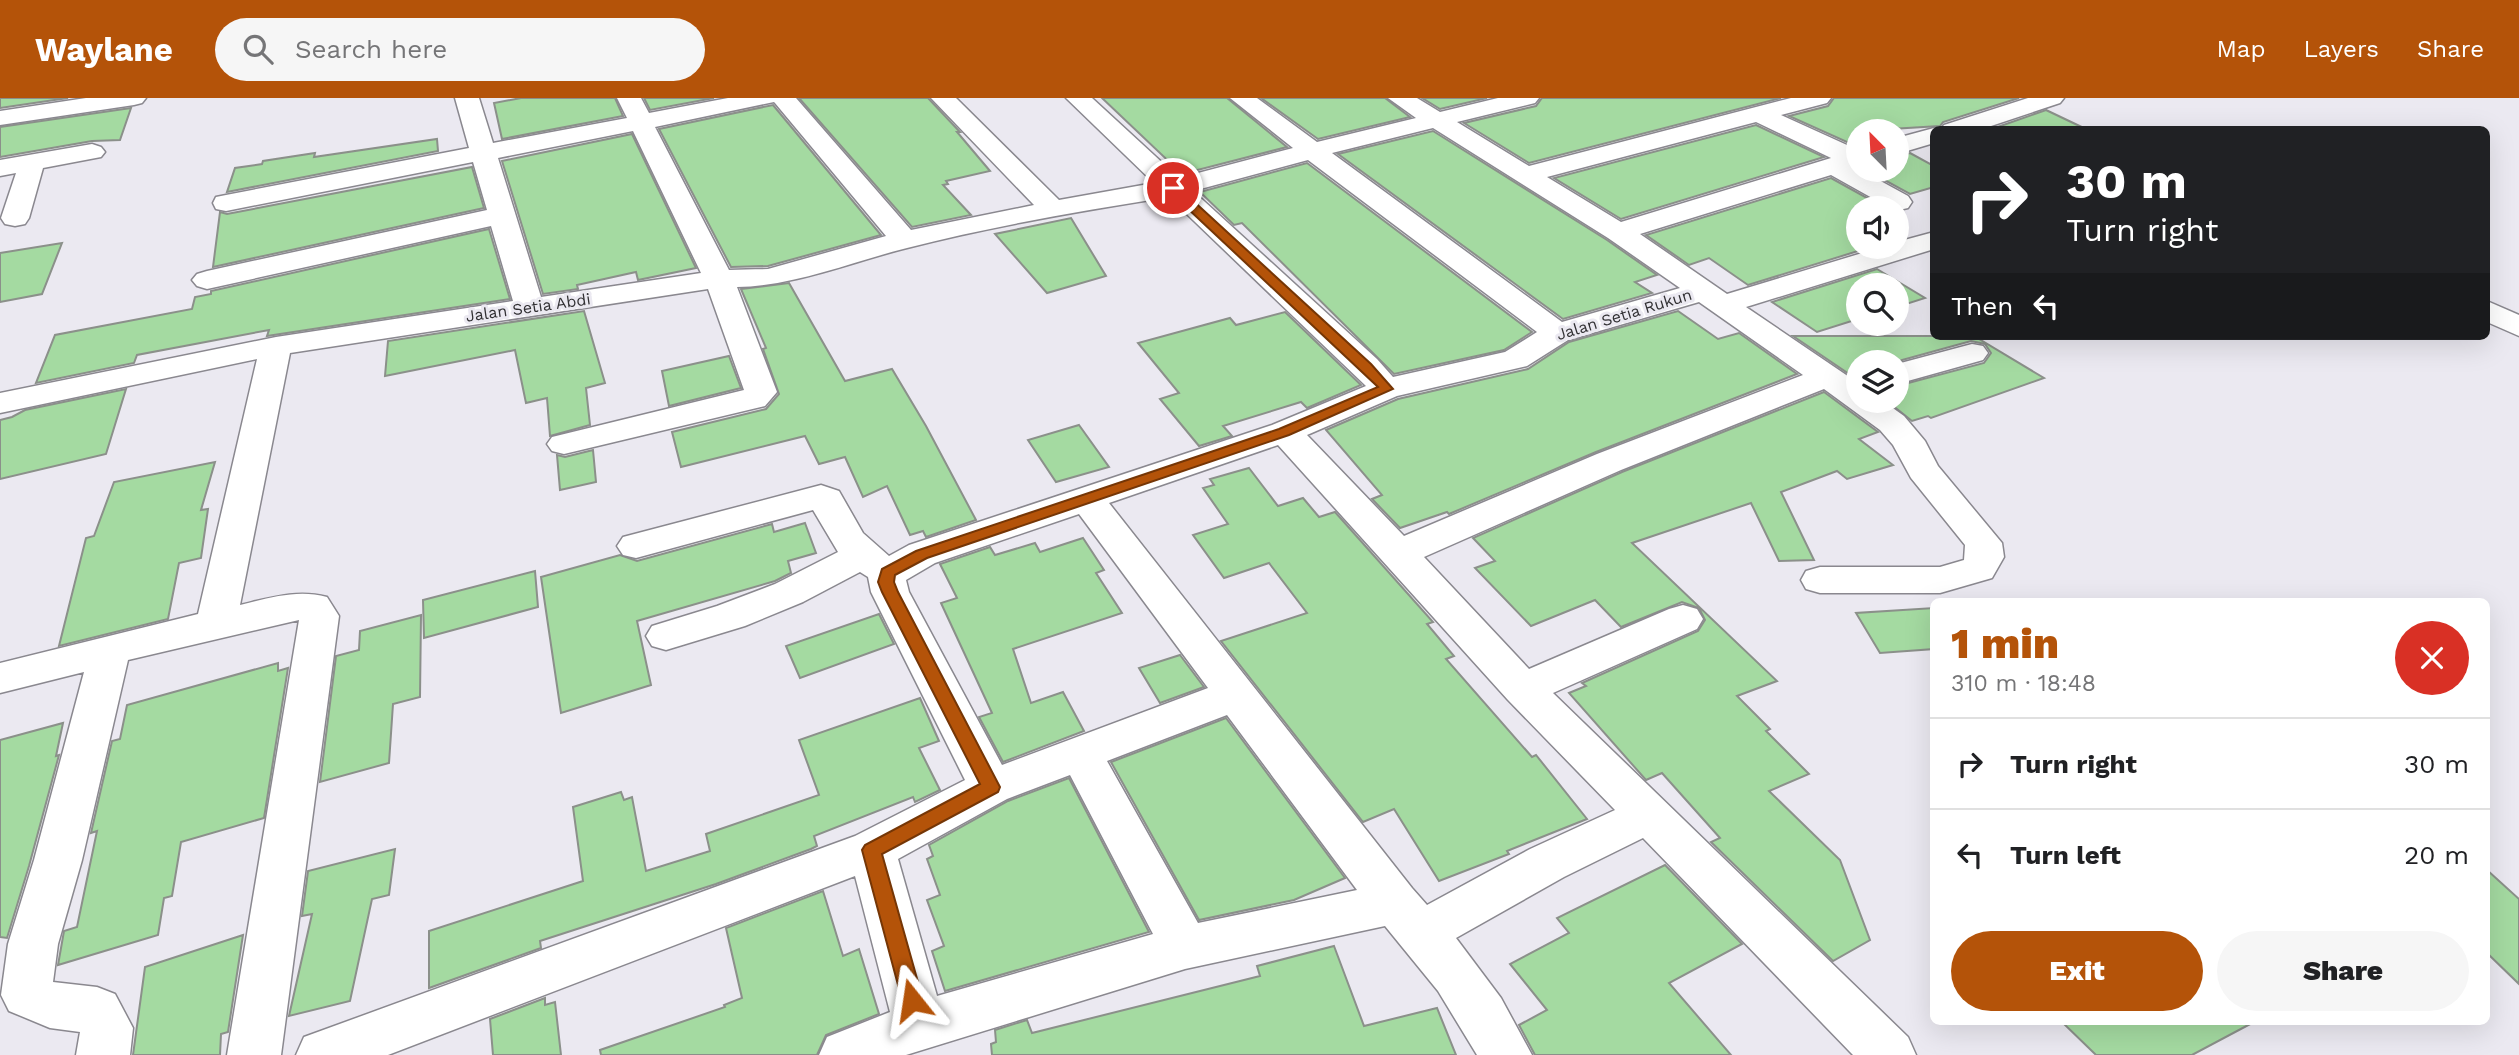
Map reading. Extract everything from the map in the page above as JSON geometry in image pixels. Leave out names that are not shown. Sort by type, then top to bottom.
[{"type":"street","points":[[0,118],[134,98]]},
{"type":"street","points":[[467,98],[529,306]]},
{"type":"street","points":[[564,444],[753,399],[761,392],[719,279],[629,98]]},
{"type":"street","points":[[226,204],[765,98]]},
{"type":"street","points":[[783,98],[904,240]]},
{"type":"street","points":[[943,98],[986,127],[1063,207]]},
{"type":"street","points":[[970,98],[986,127]]},
{"type":"street","points":[[1078,98],[1366,366],[1386,389]]},
{"type":"street","points":[[1242,98],[1557,333]]},
{"type":"street","points":[[1400,98],[1618,232],[1846,387]]},
{"type":"street","name":"Jalan Setia Abdi","points":[[0,402],[276,346],[719,279],[769,278],[904,240],[1063,207],[1173,188],[1527,98]]},
{"type":"street","points":[[1524,175],[1819,98]]},
{"type":"street","points":[[1965,126],[2052,98]]},
{"type":"street","points":[[1759,114],[1846,159]]},
{"type":"street","points":[[1909,142],[1930,136]]},
{"type":"street","points":[[0,168],[92,152]]},
{"type":"street","points":[[15,218],[32,162]]},
{"type":"street","points":[[1618,232],[1846,162]]},
{"type":"street","points":[[1875,182],[1892,196]]},
{"type":"street","points":[[207,280],[502,215]]},
{"type":"street","name":"Jalan Setia Rukun","points":[[666,636],[731,616],[874,564],[922,554],[1284,432],[1386,389],[1516,359],[1533,351],[1557,333],[1714,297],[1930,241]]},
{"type":"street","points":[[2490,312],[2519,327]]},
{"type":"street","points":[[216,624],[276,346]]},
{"type":"street","points":[[1909,371],[1972,353]]},
{"type":"street","points":[[1397,554],[1609,462],[1846,390]]},
{"type":"street","points":[[1820,580],[1940,580],[1978,569],[1984,556],[1983,543],[1923,470],[1908,441],[1879,413]]},
{"type":"street","points":[[1284,432],[1523,689],[1889,1055]]},
{"type":"street","points":[[636,545],[821,496],[827,499],[837,524],[874,564],[886,582],[991,787]]},
{"type":"street","points":[[1085,497],[1492,1027],[1506,1055]]},
{"type":"street","points":[[0,678],[216,624],[297,606],[313,607],[319,616],[254,1055]]},
{"type":"street","points":[[1523,689],[1683,619]]},
{"type":"street","points":[[103,1055],[107,1028],[97,1011],[50,1005],[27,995],[26,973],[29,953],[58,858],[110,651]]},
{"type":"street","points":[[323,1055],[872,850],[991,787],[1082,755],[1235,695]]},
{"type":"street","points":[[1082,755],[1185,947]]},
{"type":"street","points":[[846,1055],[919,1025],[1185,947],[1409,918],[1547,863],[1650,814]]},
{"type":"street","points":[[872,850],[919,1025]]},
{"type":"building","points":[[0,98],[68,98],[0,108]]},
{"type":"building","points":[[521,98],[615,98],[623,116],[502,139],[494,103]]},
{"type":"building","points":[[644,98],[714,98],[650,110]]},
{"type":"building","points":[[799,98],[928,98],[960,132],[957,132],[990,171],[946,181],[948,184],[943,185],[971,215],[912,227]]},
{"type":"building","points":[[1102,98],[1227,98],[1287,147],[1182,174]]},
{"type":"building","points":[[1261,98],[1385,98],[1410,117],[1318,139]]},
{"type":"building","points":[[1422,98],[1487,98],[1440,109]]},
{"type":"building","points":[[1542,98],[1781,98],[1529,163],[1464,123],[1536,106]]},
{"type":"building","points":[[1834,98],[2019,98],[1943,122],[1940,126],[1909,128],[1909,119],[1846,119],[1846,142],[1789,116],[1828,106]]},
{"type":"building","points":[[773,105],[881,235],[768,266],[731,267],[659,129]]},
{"type":"building","points":[[131,108],[120,140],[92,141],[0,157],[0,127]]},
{"type":"building","points":[[2046,110],[2080,126],[2000,126]]},
{"type":"building","points":[[1756,125],[1824,157],[1621,219],[1554,178]]},
{"type":"building","points":[[1433,131],[1607,240],[1657,275],[1635,282],[1652,293],[1563,319],[1338,154]]},
{"type":"building","points":[[632,134],[696,268],[638,280],[636,272],[577,285],[578,289],[543,294],[502,161]]},
{"type":"building","points":[[437,139],[438,151],[227,192],[235,168],[315,153],[314,157]]},
{"type":"building","points":[[1910,153],[1930,164],[1930,188],[1910,194],[1888,182],[1909,182]]},
{"type":"building","points":[[1307,163],[1532,332],[1504,350],[1394,374],[1242,223],[1234,225],[1200,192]]},
{"type":"building","points":[[472,167],[484,208],[213,267],[220,212],[227,214]]},
{"type":"building","points":[[1831,178],[1864,196],[1846,196],[1846,255],[1748,285],[1709,258],[1689,265],[1646,235]]},
{"type":"building","points":[[1071,218],[1106,276],[1047,293],[995,234]]},
{"type":"building","points":[[489,229],[510,299],[267,336],[269,330],[137,355],[134,363],[36,383],[55,335],[192,309],[195,297],[211,294],[211,291]]},
{"type":"building","points":[[62,243],[42,294],[0,302],[0,253]]},
{"type":"building","points":[[1877,269],[1884,273],[1864,273]]},
{"type":"building","points":[[1846,279],[1846,323],[1817,332],[1772,302]]},
{"type":"building","points":[[789,283],[845,381],[892,369],[976,520],[926,537],[923,531],[910,535],[887,486],[863,497],[845,457],[819,464],[805,436],[681,467],[672,432],[766,409],[779,394],[763,349],[766,348],[741,289]]},
{"type":"building","points":[[1909,288],[1925,298],[1909,303]]},
{"type":"building","points":[[584,311],[605,383],[586,388],[590,425],[550,436],[547,398],[526,403],[515,350],[385,376],[388,341]]},
{"type":"building","points":[[1678,311],[1718,339],[1739,333],[1797,374],[1596,452],[1449,514],[1447,512],[1400,528],[1372,499],[1382,495],[1326,430],[1398,399],[1528,369],[1569,342]]},
{"type":"building","points":[[1285,312],[1361,385],[1307,408],[1301,402],[1223,426],[1232,436],[1199,446],[1160,399],[1179,393],[1138,343],[1230,318],[1236,325]]},
{"type":"building","points":[[1793,336],[1930,336],[1930,340],[1981,340],[2044,378],[1931,418],[1928,416],[1912,421],[1902,413],[1909,413],[1909,383],[1984,363],[1991,353],[1985,344],[1971,341],[1909,358],[1909,350],[1846,350],[1846,372]]},
{"type":"building","points":[[729,356],[741,388],[669,406],[662,371]]},
{"type":"building","points":[[126,389],[106,454],[0,479],[0,420],[25,410]]},
{"type":"building","points":[[1824,392],[1846,408],[1846,413],[1852,413],[1878,432],[1859,439],[1893,465],[1847,479],[1837,471],[1781,492],[1814,560],[1779,561],[1751,503],[1632,543],[1777,681],[1737,696],[1770,729],[1766,731],[1809,774],[1769,791],[1840,860],[1870,940],[1833,961],[1711,842],[1720,838],[1662,773],[1646,780],[1569,693],[1586,686],[1582,683],[1698,631],[1705,620],[1699,608],[1682,602],[1621,627],[1595,600],[1531,626],[1475,568],[1495,561],[1473,538],[1622,472]]},
{"type":"building","points":[[1079,425],[1109,467],[1056,482],[1028,440]]},
{"type":"building","points":[[593,450],[596,482],[560,490],[557,455],[565,457]]},
{"type":"building","points":[[215,462],[201,510],[208,509],[201,558],[179,563],[168,619],[59,646],[86,538],[94,536],[114,482]]},
{"type":"building","points":[[1249,468],[1278,506],[1303,498],[1319,517],[1335,512],[1433,622],[1427,624],[1454,656],[1446,659],[1532,757],[1536,755],[1587,819],[1507,851],[1509,854],[1439,881],[1394,809],[1363,822],[1221,641],[1307,613],[1269,563],[1224,578],[1193,535],[1228,524],[1203,488],[1214,485],[1210,479]]},
{"type":"building","points":[[805,523],[816,553],[788,561],[791,573],[775,581],[637,621],[651,685],[561,713],[541,577],[620,555],[637,561],[772,524],[774,532]]},
{"type":"building","points":[[1083,538],[1104,570],[1096,573],[1122,613],[1013,649],[1031,703],[1063,692],[1084,731],[1003,762],[979,717],[992,713],[941,603],[957,598],[940,564],[990,547],[995,555],[1035,543],[1040,552]]},
{"type":"building","points":[[535,571],[538,607],[424,638],[423,600]]},
{"type":"building","points":[[1930,608],[1930,649],[1880,653],[1856,613]]},
{"type":"building","points":[[879,614],[894,644],[800,678],[786,646]]},
{"type":"building","points":[[421,615],[420,697],[393,704],[389,763],[320,782],[336,656],[359,650],[360,631]]},
{"type":"building","points":[[1180,655],[1204,687],[1160,703],[1139,668]]},
{"type":"building","points":[[278,663],[278,671],[288,668],[264,818],[181,842],[172,896],[164,898],[158,935],[58,965],[64,931],[77,927],[97,831],[91,833],[112,741],[120,739],[127,705]]},
{"type":"building","points":[[920,698],[939,741],[919,748],[940,790],[915,802],[913,797],[814,836],[817,846],[811,849],[716,884],[540,941],[541,948],[429,988],[429,931],[583,881],[573,807],[621,792],[624,800],[632,797],[646,871],[710,851],[706,834],[819,795],[799,740]]},
{"type":"building","points":[[1226,718],[1345,878],[1294,900],[1199,920],[1111,762]]},
{"type":"building","points":[[63,723],[56,756],[59,755],[29,866],[7,938],[0,937],[0,740]]},
{"type":"building","points":[[1069,778],[1149,932],[945,991],[932,951],[944,946],[927,900],[940,895],[927,859],[933,856],[929,845],[1008,801]]},
{"type":"building","points":[[395,849],[389,895],[372,899],[350,1001],[289,1016],[312,914],[302,916],[308,871]]},
{"type":"building","points":[[1665,865],[1742,944],[1669,983],[1731,1055],[1535,1055],[1519,1025],[1547,1010],[1510,964],[1569,933],[1557,918]]},
{"type":"building","points":[[2490,873],[2519,899],[2519,984],[2490,956]]},
{"type":"building","points":[[823,891],[843,956],[859,949],[879,1014],[826,1035],[817,1055],[601,1055],[600,1050],[725,1007],[724,1005],[742,998],[726,928]]},
{"type":"building","points":[[243,935],[228,1032],[221,1034],[220,1055],[133,1055],[145,967]]},
{"type":"building","points":[[1334,946],[1364,1026],[1437,1008],[1456,1055],[992,1055],[991,1044],[996,1042],[995,1030],[1027,1020],[1032,1033],[1260,976],[1257,966]]},
{"type":"building","points":[[545,998],[545,1005],[555,1002],[561,1055],[493,1055],[490,1019]]},
{"type":"building","points":[[2065,1025],[2248,1025],[2192,1055],[2096,1055]]},
{"type":"route","points":[[912,1000],[872,850],[991,787],[890,592],[886,582],[888,573],[922,554],[1284,432],[1386,389],[1366,366],[1173,188]]}]
